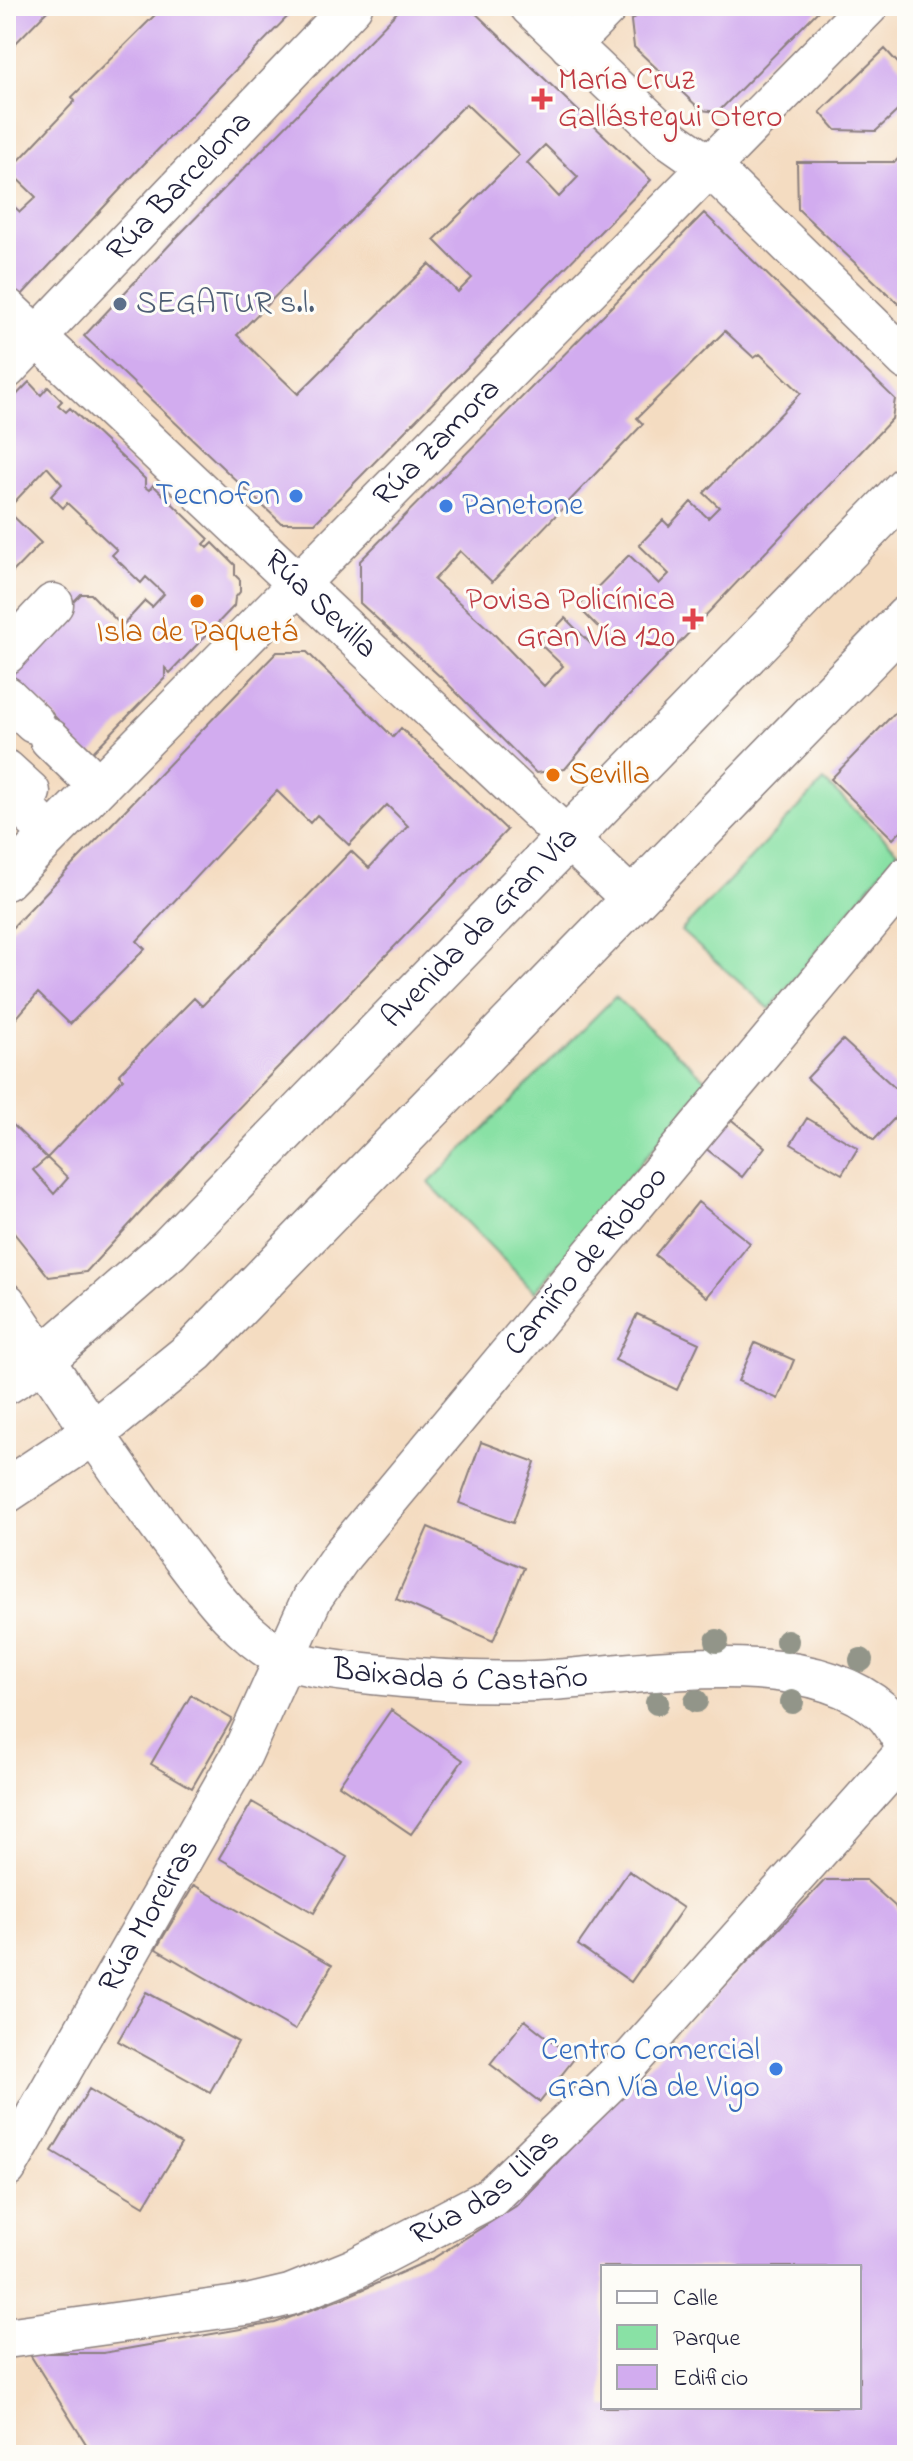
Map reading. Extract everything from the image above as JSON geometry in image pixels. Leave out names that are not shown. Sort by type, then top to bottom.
[{"type":"main road","name":"Avenida da Gran Vía","points":[[6,1382],[44,1358],[169,1249],[907,488]]},
{"type":"main road","points":[[6,1491],[93,1433],[194,1351],[907,618]]},
{"type":"street","name":"Rúa Barcelona","points":[[6,369],[352,6]]},
{"type":"street","points":[[530,6],[666,136],[709,166],[907,360]]},
{"type":"street","points":[[570,45],[608,6]]},
{"type":"street","name":"Rúa Zamora","points":[[6,880],[301,585],[868,6]]},
{"type":"street","name":"Rúa Sevilla","points":[[6,308],[569,836],[633,900]]},
{"type":"street","points":[[6,654],[53,604]]},
{"type":"street","points":[[30,719],[83,771]]},
{"type":"street","points":[[6,770],[30,792],[18,804],[36,820]]},
{"type":"street","name":"Camiño de Rioboo","points":[[285,1659],[312,1598],[342,1555],[907,877]]},
{"type":"street","points":[[6,1303],[93,1433]]},
{"type":"street","name":"Baixada ó Castaño","points":[[93,1433],[215,1600],[241,1627],[285,1659],[355,1672],[427,1680],[535,1681],[764,1668],[809,1675],[860,1695],[885,1713],[907,1749]]},
{"type":"street","name":"Rúa Moreiras","points":[[6,2168],[242,1754],[285,1659]]},
{"type":"street","name":"Rúa das Lilas","points":[[6,2338],[252,2304],[290,2295],[354,2269],[490,2198],[624,2068],[907,1749]]},
{"type":"green space","points":[[824,781],[898,851],[770,1009],[681,931]]},
{"type":"green space","points":[[615,997],[708,1081],[535,1292],[429,1183]]},
{"type":"building","points":[[6,6],[52,6],[6,53]]},
{"type":"building","points":[[164,6],[298,6],[20,297],[6,284],[6,199],[20,212],[36,197],[9,171],[75,101],[72,97]]},
{"type":"building","points":[[403,6],[468,6],[651,180],[315,523],[281,523],[84,336]],"holes":[[[466,104],[519,155],[434,240],[472,278],[458,292],[429,264],[298,394],[237,335]],[[545,145],[578,177],[559,197],[527,163]]]},
{"type":"building","points":[[647,6],[823,6],[718,112],[701,110],[634,47],[631,21]]},
{"type":"building","points":[[885,49],[907,73],[907,102],[876,131],[836,130],[820,112]]},
{"type":"building","points":[[907,149],[907,312],[798,209],[797,162],[895,162]]},
{"type":"building","points":[[704,213],[895,399],[892,419],[612,714],[565,769],[536,773],[446,682],[360,603],[360,561]],"holes":[[[725,331],[754,358],[760,354],[801,393],[704,493],[719,507],[708,518],[691,502],[669,526],[663,520],[639,545],[669,574],[659,584],[629,555],[578,607],[606,635],[594,647],[565,618],[540,644],[563,666],[544,686],[493,633],[434,580],[460,551],[492,582],[643,424],[637,418]]]},
{"type":"building","points":[[29,382],[41,395],[48,387],[62,401],[58,405],[66,412],[70,408],[145,479],[145,487],[149,490],[153,485],[209,539],[204,544],[208,548],[213,543],[235,565],[235,575],[240,580],[240,592],[234,606],[170,673],[165,668],[165,678],[89,756],[40,701],[38,704],[6,671],[81,594],[91,594],[122,626],[145,601],[152,607],[164,594],[146,577],[141,583],[112,555],[117,550],[67,503],[63,508],[51,496],[62,484],[47,467],[6,511],[6,406]]},
{"type":"building","points":[[12,515],[41,543],[6,579],[6,520]]},
{"type":"building","points":[[277,652],[307,652],[393,737],[401,728],[507,830],[197,1151],[86,1272],[49,1277],[6,1223],[6,1118],[47,1158],[123,1079],[119,1074],[194,998],[202,1006],[351,851],[369,868],[408,826],[387,805],[349,845],[317,815],[310,823],[277,791],[137,941],[145,949],[70,1024],[38,993],[6,1030],[6,934]],"holes":[[[47,1158],[68,1178],[54,1194],[33,1170]]]},
{"type":"building","points":[[907,700],[907,825],[893,839],[831,779]]},
{"type":"building","points":[[6,805],[24,822],[6,841]]},
{"type":"building","points":[[843,1040],[907,1099],[907,1105],[874,1140],[807,1078]]},
{"type":"building","points":[[728,1117],[765,1147],[742,1177],[704,1147]]},
{"type":"building","points":[[807,1118],[858,1148],[842,1174],[791,1144]]},
{"type":"building","points":[[698,1202],[750,1243],[707,1297],[655,1255]]},
{"type":"building","points":[[637,1314],[699,1343],[677,1390],[615,1360]]},
{"type":"building","points":[[755,1343],[794,1360],[778,1399],[738,1381]]},
{"type":"building","points":[[481,1442],[535,1462],[513,1523],[459,1503]]},
{"type":"building","points":[[428,1527],[524,1568],[493,1641],[396,1599]]},
{"type":"building","points":[[191,1695],[232,1719],[192,1788],[151,1764]]},
{"type":"building","points":[[391,1710],[463,1760],[411,1834],[339,1785]]},
{"type":"building","points":[[252,1802],[347,1857],[314,1913],[219,1858]]},
{"type":"building","points":[[629,1871],[683,1908],[631,1982],[578,1945]]},
{"type":"building","name":"Centro Comercial Gran Vía de Vigo","points":[[825,1880],[866,1880],[895,1906],[907,1932],[907,2455],[93,2455],[29,2353],[103,2353],[275,2323],[346,2297],[432,2259],[516,2206]]},
{"type":"building","points":[[194,1885],[332,1965],[295,2030],[156,1949]]},
{"type":"building","points":[[146,1992],[238,2042],[210,2092],[118,2041]]},
{"type":"building","points":[[525,2020],[574,2059],[540,2102],[490,2064]]},
{"type":"building","points":[[89,2089],[181,2144],[144,2206],[52,2151]]},
{"type":"place","name":"María Cruz Gallástegui Otero","points":[[542,99]]},
{"type":"place","name":"SEGATUR s.l.","points":[[120,304]]},
{"type":"place","name":"Tecnofon","points":[[296,496]]},
{"type":"place","name":"Panetone","points":[[446,506]]},
{"type":"place","name":"Isla de Paquetá","points":[[197,601]]},
{"type":"place","name":"Povisa Policínica Gran Vía 120","points":[[693,619]]},
{"type":"place","name":"Sevilla","points":[[553,775]]},
{"type":"place","name":"Centro Comercial Gran Vía de Vigo","points":[[776,2069]]}]
